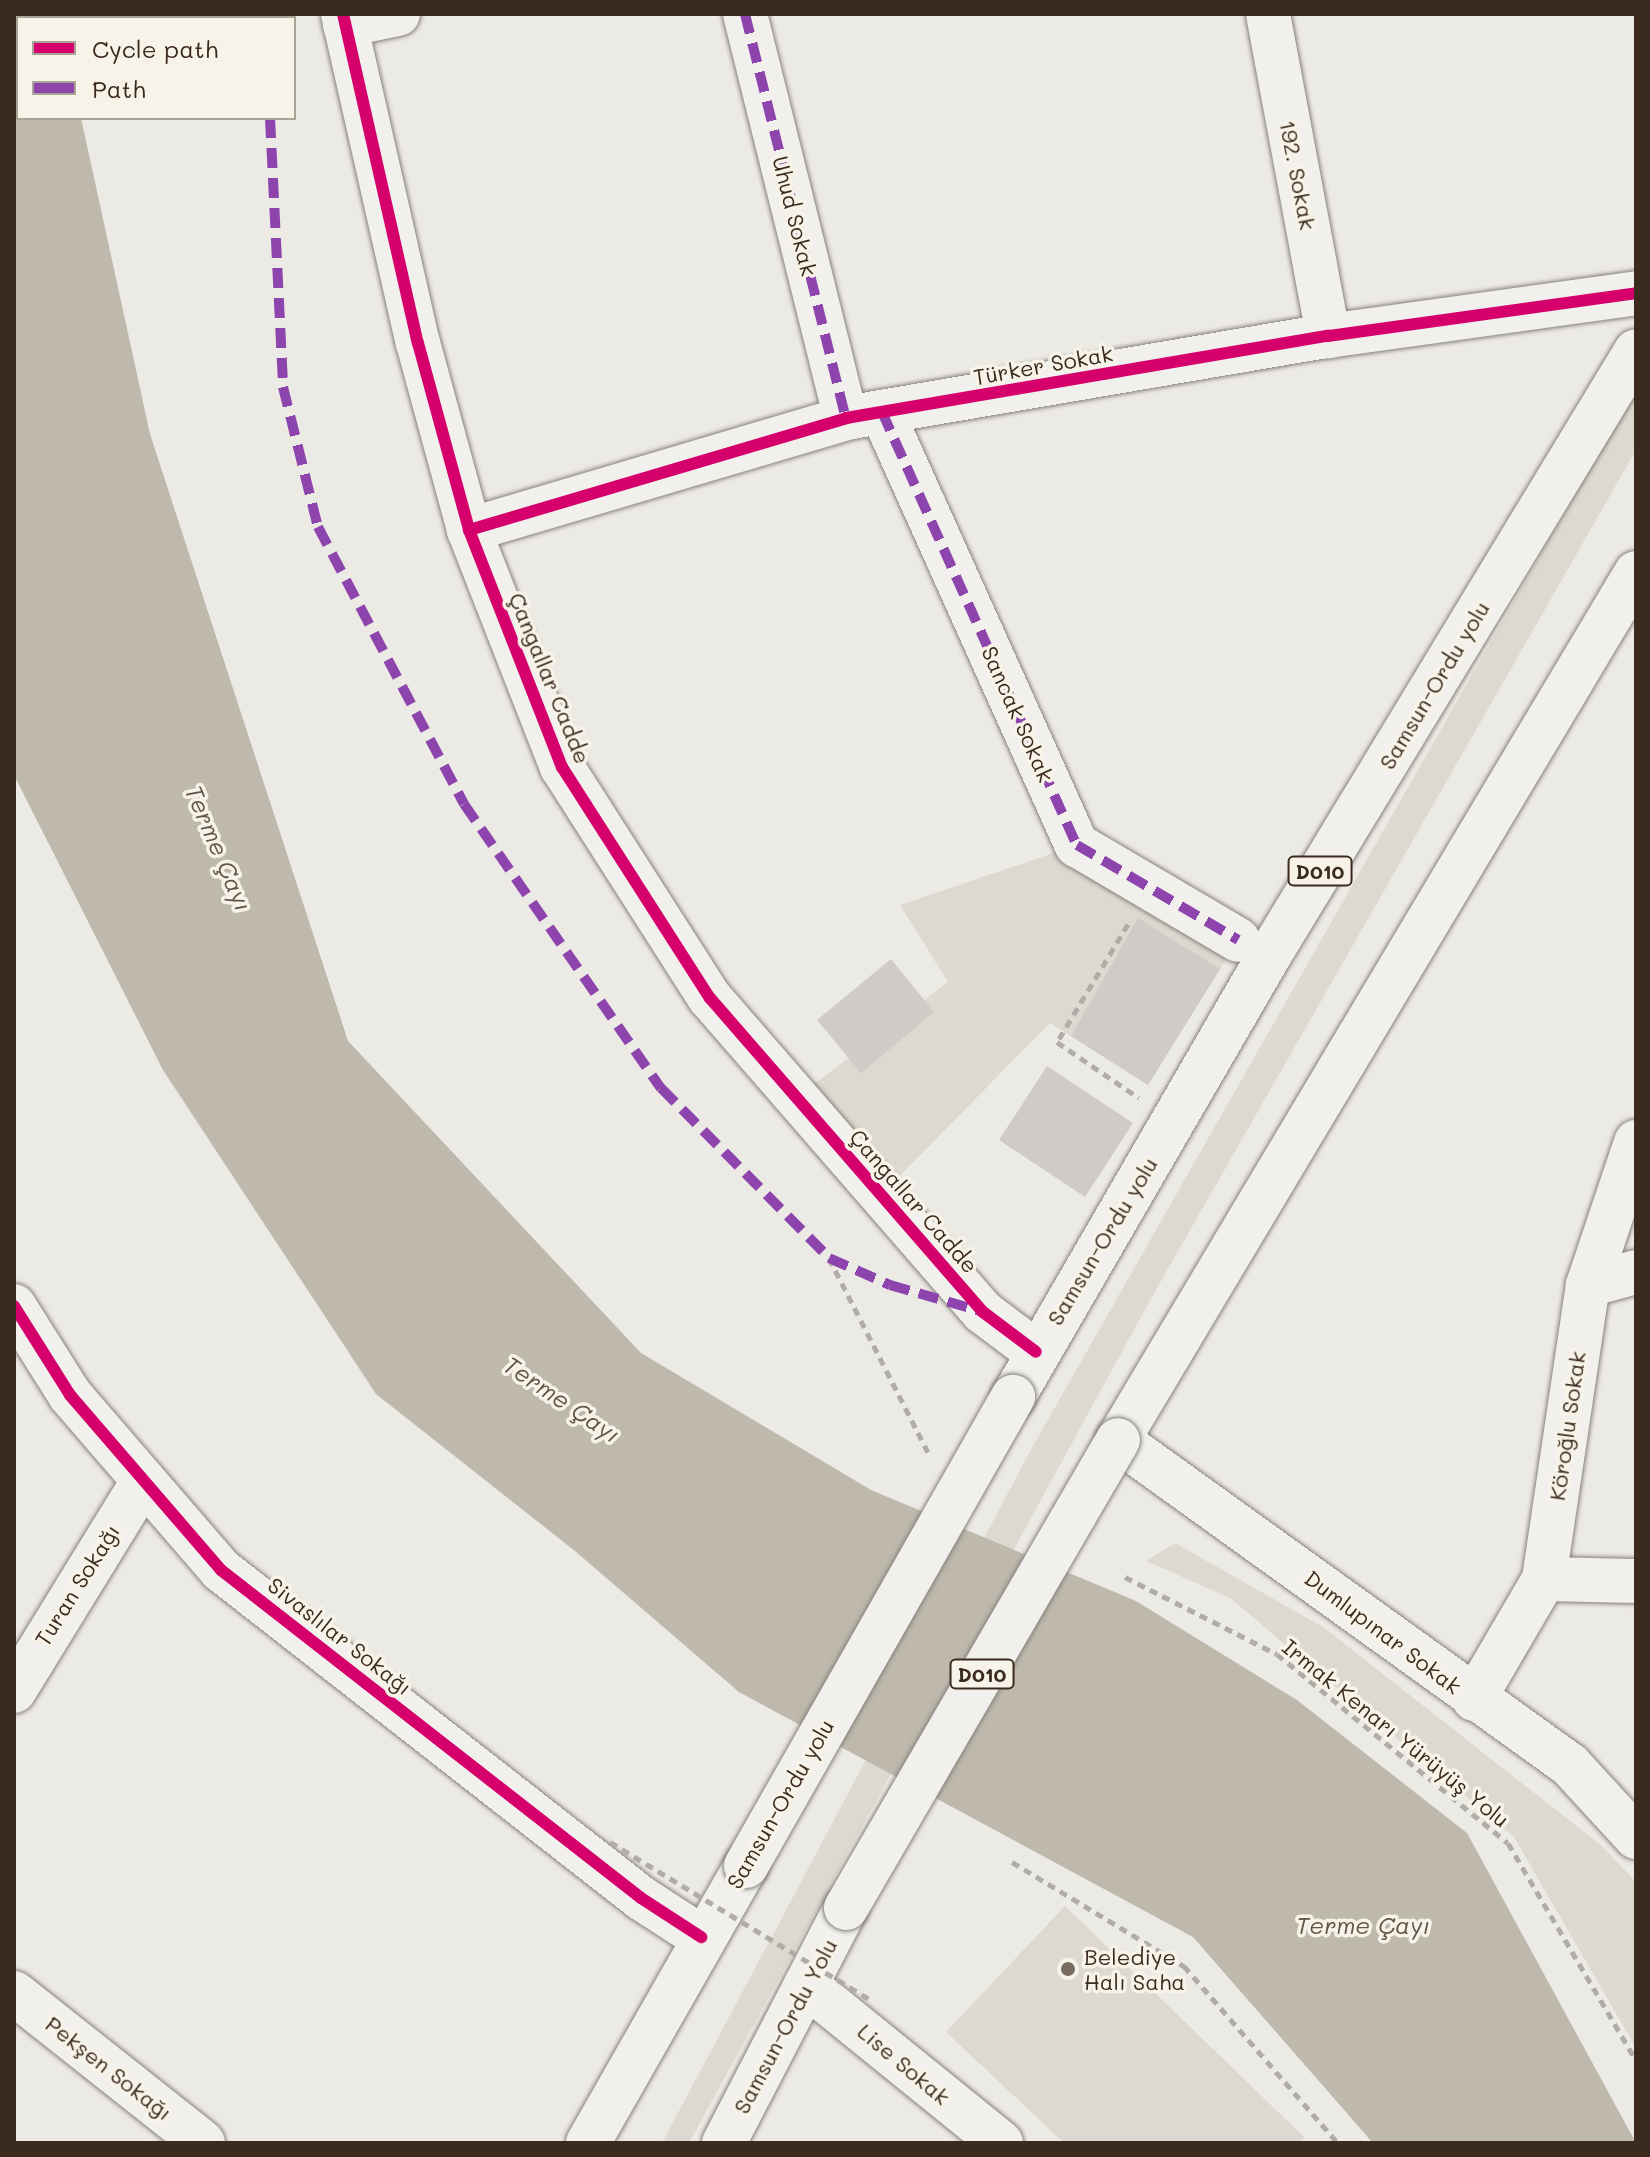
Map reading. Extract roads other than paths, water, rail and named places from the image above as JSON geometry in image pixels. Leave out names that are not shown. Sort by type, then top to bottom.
[{"type":"main road","points":[[344,19],[398,14]]},
{"type":"main road","name":"Uhud Sokak","points":[[745,14],[864,415]]},
{"type":"main road","name":"192. Sokak","points":[[1268,14],[1328,336]]},
{"type":"main road","name":"Çangallar Cadde","points":[[344,19],[418,343],[469,530],[562,767],[710,998],[983,1312],[1036,1352]]},
{"type":"main road","name":"Türker Sokak","points":[[469,530],[864,415],[1328,336],[1636,293]]},
{"type":"main road","name":"Samsun-Ordu yolu","points":[[588,2143],[701,1937],[746,1866],[1036,1352],[1270,954],[1636,351]]},
{"type":"main road","name":"Sancak Sokak","points":[[864,415],[1077,845],[1238,940]]},
{"type":"main road","name":"D010","points":[[1118,1440],[1636,573]]},
{"type":"main road","name":"Köroğlu Sokak","points":[[1474,1699],[1544,1579],[1588,1285],[1636,1142]]},
{"type":"main road","points":[[1588,1285],[1636,1272]]},
{"type":"main road","name":"Sivaslılar Sokağı","points":[[14,1306],[26,1353],[70,1395],[221,1570],[641,1898],[701,1937]]},
{"type":"main road","name":"Dumlupınar Sokak","points":[[1118,1440],[1474,1699],[1570,1765],[1636,1837]]},
{"type":"main road","name":"Samsun-Ordu Yolu","points":[[724,2143],[846,1908],[1118,1440]]},
{"type":"main road","name":"Turan Sokağı","points":[[14,1691],[143,1481]]},
{"type":"main road","points":[[1544,1579],[1636,1581]]},
{"type":"main road","name":"Lise Sokak","points":[[806,1985],[1001,2143]]},
{"type":"main road","name":"Pekşen Sokağı","points":[[14,1993],[203,2143]]},
{"type":"water","name":"Terme Çayı","points":[[14,14],[58,14],[16,16],[16,120],[81,120],[150,434],[348,1041],[641,1353],[871,1490],[1136,1601],[1297,1700],[1467,1833],[1636,2143],[1373,2143],[1193,1937],[739,1692],[575,1551],[376,1394],[163,1070],[14,775]]},
{"type":"place","name":"Belediye Halı Saha","points":[[1068,1969]]}]
